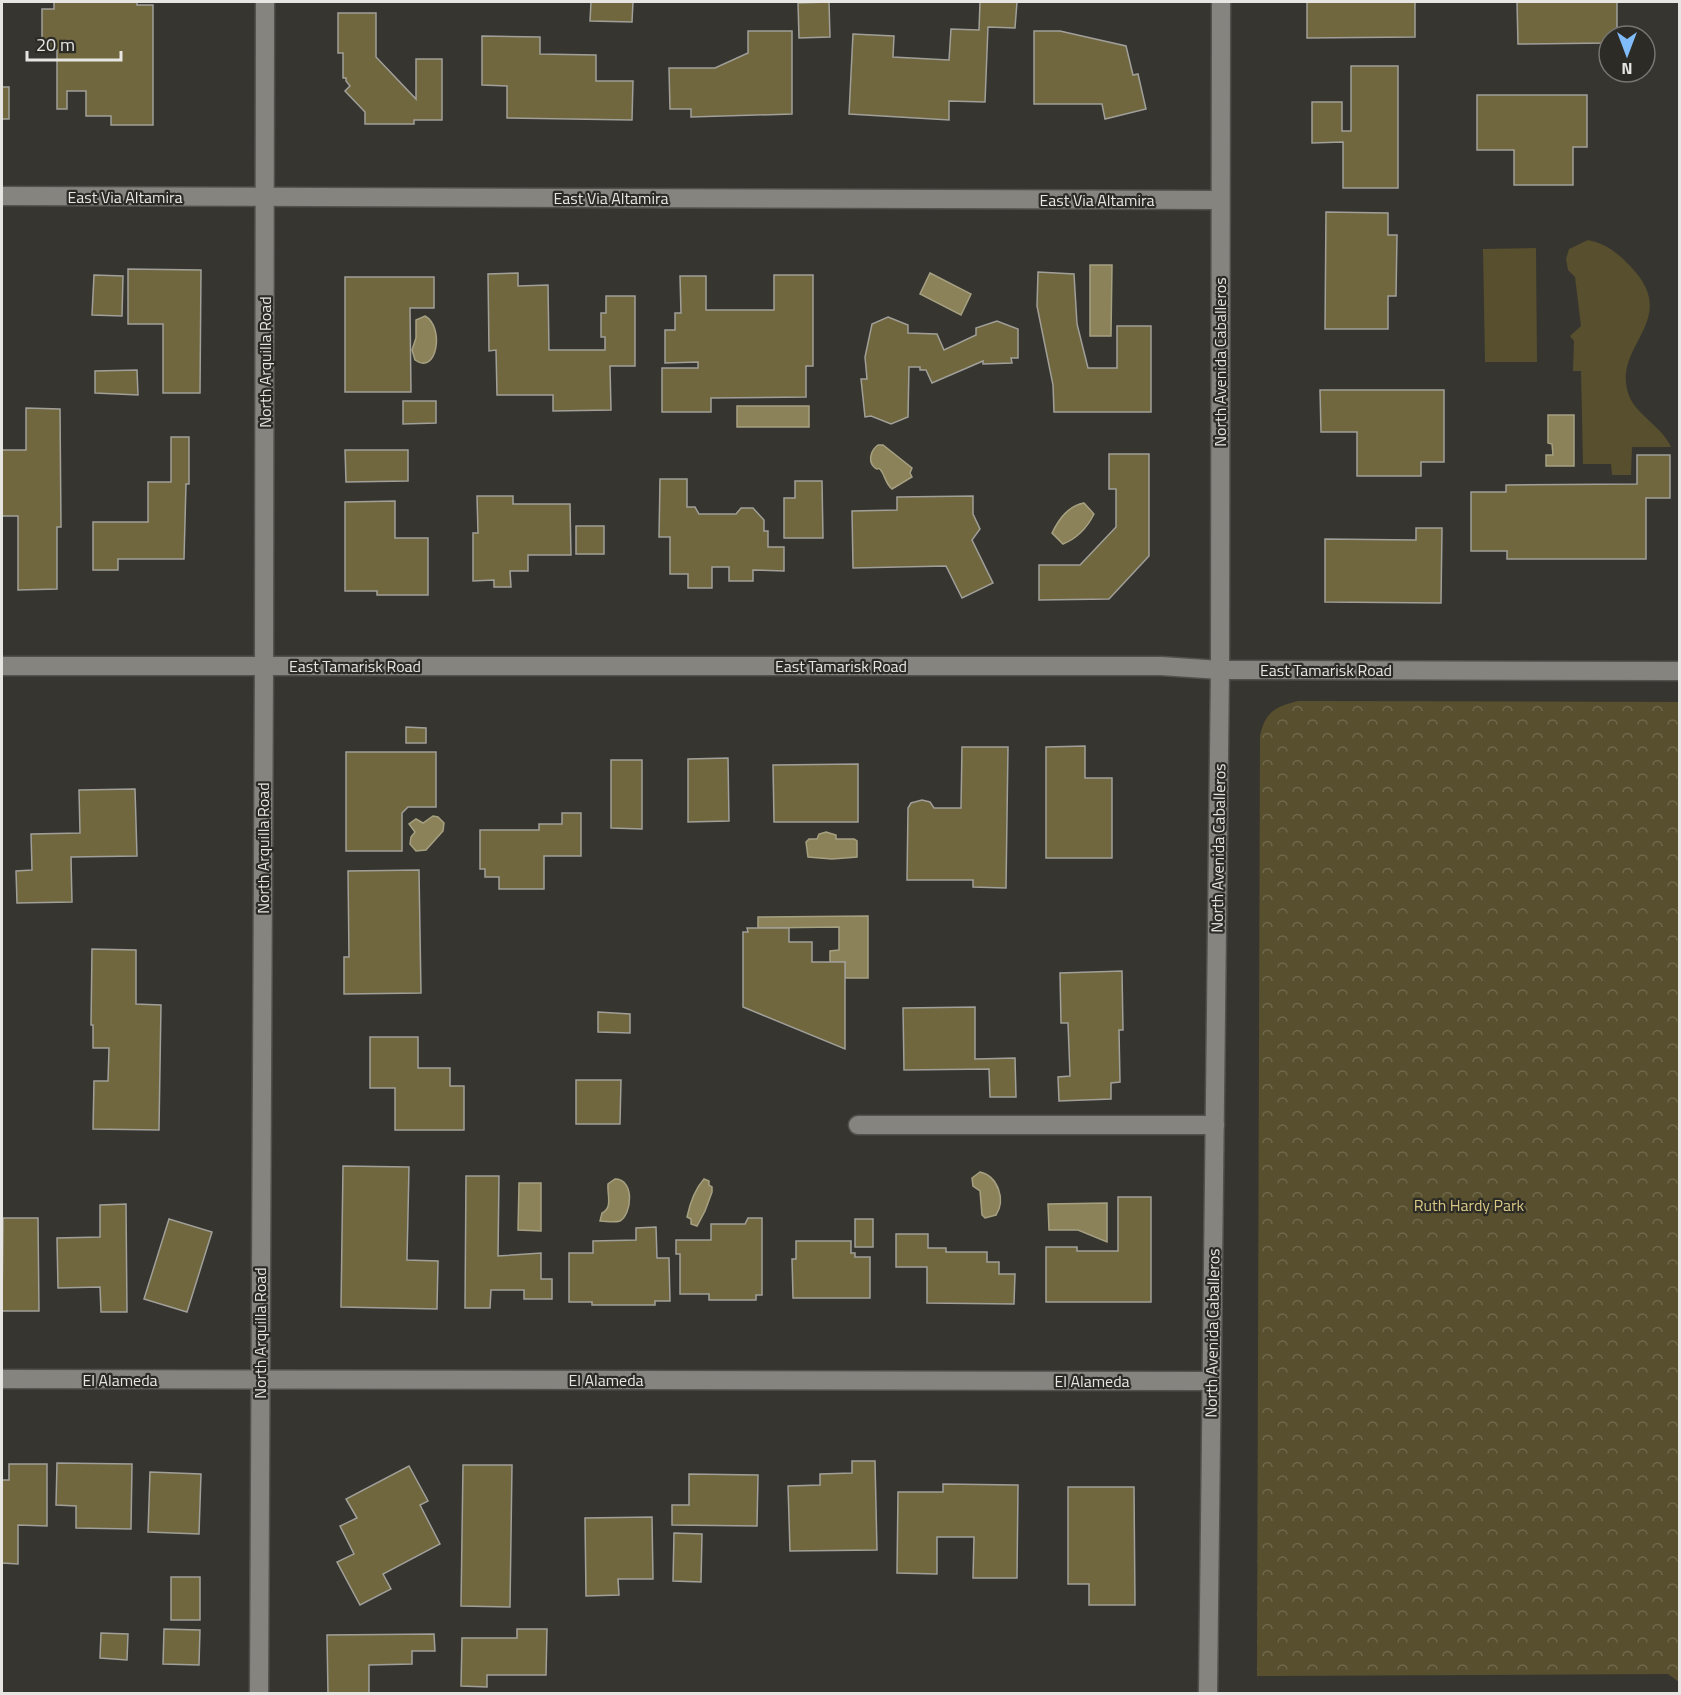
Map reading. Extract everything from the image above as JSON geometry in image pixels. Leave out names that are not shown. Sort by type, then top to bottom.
[{"type":"street","name":"North Arquilla Road","points":[[259,1694],[265,2]]},
{"type":"street","name":"North Avenida Caballeros","points":[[1208,1694],[1220,670],[1221,2]]},
{"type":"street","name":"East Via Altamira","points":[[2,196],[1220,200]]},
{"type":"street","name":"East Tamarisk Road","points":[[2,666],[1161,666],[1220,670],[1680,671]]},
{"type":"street","points":[[858,1125],[1215,1125]]},
{"type":"street","name":"El Alameda","points":[[2,1379],[1211,1381]]},
{"type":"green space","points":[[1588,240],[1606,246],[1625,261],[1644,284],[1650,301],[1649,316],[1630,358],[1626,373],[1627,389],[1630,398],[1640,412],[1661,432],[1671,447],[1632,447],[1631,475],[1612,475],[1611,464],[1583,464],[1581,371],[1573,371],[1574,341],[1570,336],[1581,326],[1575,277],[1568,270],[1566,259],[1569,249]]},
{"type":"green space","points":[[1536,248],[1537,362],[1485,362],[1483,249]]},
{"type":"green space","name":"Ruth Hardy Park","points":[[1298,701],[1679,702],[1679,1682],[1668,1674],[1257,1676],[1260,736],[1265,721],[1272,712]]},
{"type":"shaded area","points":[[1090,265],[1112,265],[1111,336],[1090,336]]},
{"type":"shaded area","points":[[930,273],[971,294],[961,315],[920,294]]},
{"type":"shaded area","points":[[425,316],[435,330],[436,348],[429,361],[423,363],[415,360],[412,350],[416,338],[416,320]]},
{"type":"shaded area","points":[[737,406],[809,406],[809,427],[737,427]]},
{"type":"shaded area","points":[[1548,415],[1574,415],[1574,466],[1546,466],[1546,455],[1553,455],[1552,444],[1548,443]]},
{"type":"shaded area","points":[[878,445],[883,445],[912,468],[910,473],[912,477],[892,489],[879,468],[874,467],[871,461],[872,452]]},
{"type":"shaded area","points":[[1084,503],[1094,514],[1082,532],[1063,544],[1052,533],[1065,514],[1073,507]]},
{"type":"shaded area","points":[[433,816],[438,817],[444,823],[443,831],[426,850],[416,851],[410,844],[415,832],[409,824],[416,819],[423,823]]},
{"type":"shaded area","points":[[826,832],[836,835],[836,839],[857,841],[857,857],[832,859],[808,857],[806,842],[809,839],[817,839],[819,834]]},
{"type":"shaded area","points":[[868,916],[868,978],[845,978],[845,962],[830,962],[830,951],[839,950],[839,927],[758,928],[758,917]]},
{"type":"shaded area","points":[[980,1172],[992,1178],[999,1189],[1000,1196],[996,1215],[985,1218],[982,1215],[980,1191],[973,1186],[972,1178]]},
{"type":"shaded area","points":[[615,1179],[621,1181],[629,1190],[627,1211],[620,1221],[600,1221],[608,1205],[608,1184]]},
{"type":"shaded area","points":[[704,1179],[709,1181],[712,1192],[697,1226],[691,1224],[691,1219],[687,1217],[693,1196]]},
{"type":"shaded area","points":[[519,1183],[541,1183],[541,1231],[518,1230]]},
{"type":"shaded area","points":[[1107,1203],[1107,1242],[1078,1230],[1049,1230],[1048,1204]]},
{"type":"building","points":[[54,2],[137,2],[137,5],[153,5],[153,125],[111,125],[111,116],[86,116],[86,91],[67,91],[67,109],[57,109],[57,50],[42,50],[42,9],[54,9]]},
{"type":"building","points":[[591,2],[633,2],[632,22],[590,21]]},
{"type":"building","points":[[829,2],[830,37],[799,38],[798,3]]},
{"type":"building","points":[[980,2],[1017,2],[1015,28],[988,27],[985,102],[949,101],[949,120],[849,114],[853,34],[894,36],[893,57],[949,60],[951,29],[979,30]]},
{"type":"building","points":[[1307,2],[1415,2],[1415,37],[1307,38]]},
{"type":"building","points":[[1517,2],[1617,2],[1617,24],[1597,24],[1597,43],[1518,44]]},
{"type":"building","points":[[338,13],[376,13],[376,57],[416,99],[416,59],[442,59],[442,120],[414,120],[414,124],[365,124],[365,112],[345,91],[350,86],[346,78],[343,78],[343,53],[338,53]]},
{"type":"building","points":[[748,31],[792,31],[792,114],[691,117],[691,109],[670,109],[669,68],[715,68],[748,53]]},
{"type":"building","points":[[1034,31],[1060,31],[1126,46],[1133,75],[1138,74],[1146,109],[1105,119],[1102,104],[1034,104]]},
{"type":"building","points":[[482,36],[540,37],[540,54],[596,55],[596,81],[633,81],[632,120],[507,118],[507,86],[482,85]]},
{"type":"building","points":[[1351,66],[1398,66],[1398,188],[1343,188],[1343,142],[1312,143],[1312,102],[1342,102],[1342,131],[1351,131]]},
{"type":"building","points":[[2,87],[9,87],[9,119],[2,119]]},
{"type":"building","points":[[1477,95],[1587,95],[1587,147],[1573,147],[1573,185],[1514,185],[1514,150],[1477,150]]},
{"type":"building","points":[[1326,212],[1388,213],[1388,235],[1397,235],[1396,296],[1388,296],[1388,329],[1325,329]]},
{"type":"building","points":[[128,269],[201,270],[200,393],[163,393],[163,324],[128,324]]},
{"type":"building","points":[[1038,272],[1074,274],[1077,324],[1088,368],[1117,368],[1117,326],[1151,326],[1151,412],[1054,412],[1053,385],[1037,306]]},
{"type":"building","points":[[518,273],[518,286],[548,285],[549,350],[605,350],[605,337],[601,337],[601,313],[606,313],[606,296],[635,296],[635,366],[610,366],[611,410],[553,411],[553,395],[497,395],[496,350],[489,351],[488,274]]},
{"type":"building","points":[[94,275],[123,276],[122,316],[92,315]]},
{"type":"building","points":[[774,275],[813,275],[813,366],[806,366],[806,397],[711,398],[711,412],[662,412],[662,368],[698,368],[698,362],[665,363],[665,330],[675,330],[675,313],[681,313],[680,276],[706,276],[706,310],[774,310]]},
{"type":"building","points":[[345,277],[434,277],[434,308],[410,308],[411,392],[345,392]]},
{"type":"building","points":[[888,317],[908,325],[908,333],[937,334],[944,350],[976,335],[976,328],[997,321],[1018,329],[1018,358],[1011,358],[1012,363],[983,364],[983,361],[932,383],[926,370],[920,370],[920,367],[909,367],[908,417],[891,424],[871,416],[865,417],[861,379],[867,379],[865,357],[872,324]]},
{"type":"building","points":[[137,370],[138,395],[95,393],[95,371]]},
{"type":"building","points":[[1320,390],[1444,390],[1444,462],[1421,462],[1421,476],[1357,476],[1357,432],[1321,432]]},
{"type":"building","points":[[403,401],[436,401],[436,423],[403,424]]},
{"type":"building","points":[[26,408],[60,409],[61,527],[57,527],[57,589],[18,590],[18,516],[2,516],[2,450],[26,450]]},
{"type":"building","points":[[171,437],[189,437],[189,484],[186,484],[184,559],[118,559],[118,570],[93,570],[93,522],[148,522],[148,482],[171,482]]},
{"type":"building","points":[[345,450],[408,450],[408,481],[346,482]]},
{"type":"building","points":[[1109,454],[1149,454],[1149,556],[1109,599],[1039,600],[1039,565],[1080,565],[1116,527],[1116,489],[1109,489]]},
{"type":"building","points":[[1637,455],[1670,455],[1670,498],[1646,498],[1646,559],[1507,559],[1507,551],[1471,551],[1471,492],[1506,492],[1506,485],[1637,484]]},
{"type":"building","points":[[660,479],[687,479],[687,507],[695,507],[699,514],[736,514],[741,508],[753,508],[764,520],[764,531],[768,531],[768,547],[784,547],[784,571],[753,570],[753,581],[729,581],[729,567],[712,567],[712,588],[688,588],[688,574],[670,574],[670,537],[659,537]]},
{"type":"building","points":[[795,481],[822,481],[823,538],[784,538],[784,498],[795,498]]},
{"type":"building","points":[[477,496],[513,496],[513,504],[570,504],[571,555],[528,555],[528,571],[510,571],[511,587],[494,587],[494,580],[473,581],[473,533],[478,533]]},
{"type":"building","points":[[973,496],[973,514],[980,529],[972,540],[993,583],[962,598],[946,566],[853,568],[852,511],[897,510],[897,497]]},
{"type":"building","points":[[395,501],[395,538],[428,538],[428,595],[377,595],[377,591],[345,591],[345,502]]},
{"type":"building","points":[[576,526],[604,526],[604,554],[576,554]]},
{"type":"building","points":[[1416,528],[1442,528],[1441,603],[1325,602],[1325,539],[1416,540]]},
{"type":"building","points":[[406,727],[426,728],[426,743],[406,743]]},
{"type":"building","points":[[1085,746],[1085,778],[1112,778],[1112,858],[1046,858],[1046,747]]},
{"type":"building","points":[[962,747],[1008,747],[1006,888],[973,887],[973,880],[907,880],[908,808],[911,803],[922,800],[930,802],[934,808],[961,808]]},
{"type":"building","points":[[346,752],[436,752],[436,807],[408,807],[402,813],[402,851],[346,851]]},
{"type":"building","points":[[728,758],[729,821],[688,822],[688,759]]},
{"type":"building","points":[[611,760],[642,760],[642,829],[611,828]]},
{"type":"building","points":[[858,764],[858,822],[774,822],[773,765]]},
{"type":"building","points":[[135,789],[137,856],[71,857],[72,902],[17,903],[16,871],[32,870],[31,834],[80,833],[79,790]]},
{"type":"building","points":[[562,813],[581,813],[581,856],[544,856],[544,889],[499,889],[499,877],[485,877],[485,869],[480,869],[480,830],[539,830],[539,824],[562,824]]},
{"type":"building","points":[[419,870],[421,993],[344,994],[344,957],[349,957],[348,871]]},
{"type":"building","points":[[747,928],[789,928],[789,942],[812,942],[812,962],[845,962],[845,1049],[743,1007],[743,932],[748,932]]},
{"type":"building","points":[[92,949],[136,950],[136,1004],[161,1005],[159,1130],[93,1129],[94,1081],[108,1081],[109,1048],[93,1048]]},
{"type":"building","points":[[1122,971],[1123,1030],[1119,1030],[1120,1082],[1111,1083],[1111,1099],[1059,1101],[1058,1077],[1070,1076],[1068,1023],[1061,1023],[1060,973]]},
{"type":"building","points":[[975,1007],[975,1059],[1015,1058],[1016,1097],[990,1097],[989,1069],[904,1070],[903,1008]]},
{"type":"building","points":[[598,1012],[630,1014],[630,1033],[598,1032]]},
{"type":"building","points":[[370,1037],[418,1037],[418,1068],[450,1068],[450,1086],[464,1086],[464,1130],[395,1130],[395,1088],[370,1088]]},
{"type":"building","points":[[576,1080],[621,1080],[620,1124],[576,1124]]},
{"type":"building","points":[[343,1166],[409,1167],[407,1260],[438,1261],[437,1309],[341,1307]]},
{"type":"building","points":[[466,1176],[499,1176],[498,1256],[541,1253],[541,1279],[552,1279],[552,1299],[524,1299],[524,1290],[491,1290],[490,1308],[465,1308]]},
{"type":"building","points":[[1118,1197],[1151,1197],[1151,1302],[1046,1302],[1046,1247],[1077,1247],[1077,1251],[1118,1251]]},
{"type":"building","points":[[126,1204],[127,1312],[101,1312],[100,1287],[58,1288],[57,1238],[100,1237],[100,1205]]},
{"type":"building","points":[[3,1218],[38,1218],[39,1311],[2,1311]]},
{"type":"building","points":[[748,1218],[762,1218],[762,1295],[756,1295],[756,1300],[709,1300],[709,1294],[680,1294],[680,1254],[676,1254],[676,1240],[711,1240],[711,1224],[745,1224]]},
{"type":"building","points":[[169,1219],[212,1232],[187,1312],[144,1299]]},
{"type":"building","points":[[855,1219],[873,1219],[873,1247],[855,1247]]},
{"type":"building","points":[[656,1227],[657,1258],[669,1258],[670,1301],[655,1301],[655,1305],[592,1305],[592,1302],[569,1302],[569,1253],[593,1253],[593,1241],[636,1240],[636,1228]]},
{"type":"building","points":[[896,1234],[928,1234],[928,1248],[946,1248],[946,1252],[987,1252],[987,1262],[999,1262],[999,1274],[1015,1274],[1014,1304],[927,1303],[927,1267],[896,1267]]},
{"type":"building","points":[[796,1241],[851,1241],[851,1253],[855,1253],[855,1257],[870,1257],[870,1298],[793,1298],[792,1259],[796,1259]]},
{"type":"building","points":[[852,1461],[875,1461],[877,1550],[790,1551],[788,1486],[820,1485],[820,1474],[852,1473]]},
{"type":"building","points":[[57,1463],[132,1464],[131,1529],[76,1528],[76,1506],[56,1505]]},
{"type":"building","points":[[9,1464],[47,1464],[47,1526],[18,1525],[18,1564],[2,1563],[2,1480],[9,1480]]},
{"type":"building","points":[[463,1465],[512,1465],[510,1607],[461,1606]]},
{"type":"building","points":[[409,1466],[428,1501],[420,1505],[440,1544],[383,1574],[391,1589],[360,1605],[337,1562],[354,1554],[340,1526],[357,1518],[346,1499]]},
{"type":"building","points":[[150,1472],[201,1474],[199,1534],[148,1532]]},
{"type":"building","points":[[689,1474],[758,1475],[757,1526],[672,1525],[672,1505],[689,1505]]},
{"type":"building","points":[[943,1484],[1018,1485],[1017,1578],[973,1578],[974,1537],[937,1537],[937,1574],[897,1573],[898,1492],[943,1492]]},
{"type":"building","points":[[1068,1487],[1134,1487],[1135,1605],[1089,1605],[1089,1584],[1068,1584]]},
{"type":"building","points":[[652,1517],[653,1579],[618,1579],[619,1595],[586,1596],[585,1518]]},
{"type":"building","points":[[674,1533],[702,1534],[701,1582],[673,1581]]},
{"type":"building","points":[[171,1577],[200,1577],[200,1620],[171,1620]]},
{"type":"building","points":[[164,1629],[200,1630],[199,1665],[163,1664]]},
{"type":"building","points":[[517,1629],[547,1629],[546,1675],[487,1675],[487,1687],[461,1686],[462,1638],[517,1638]]},
{"type":"building","points":[[101,1633],[128,1634],[127,1660],[100,1658]]},
{"type":"building","points":[[434,1634],[435,1651],[412,1651],[412,1664],[369,1665],[369,1694],[328,1694],[327,1635]]}]
